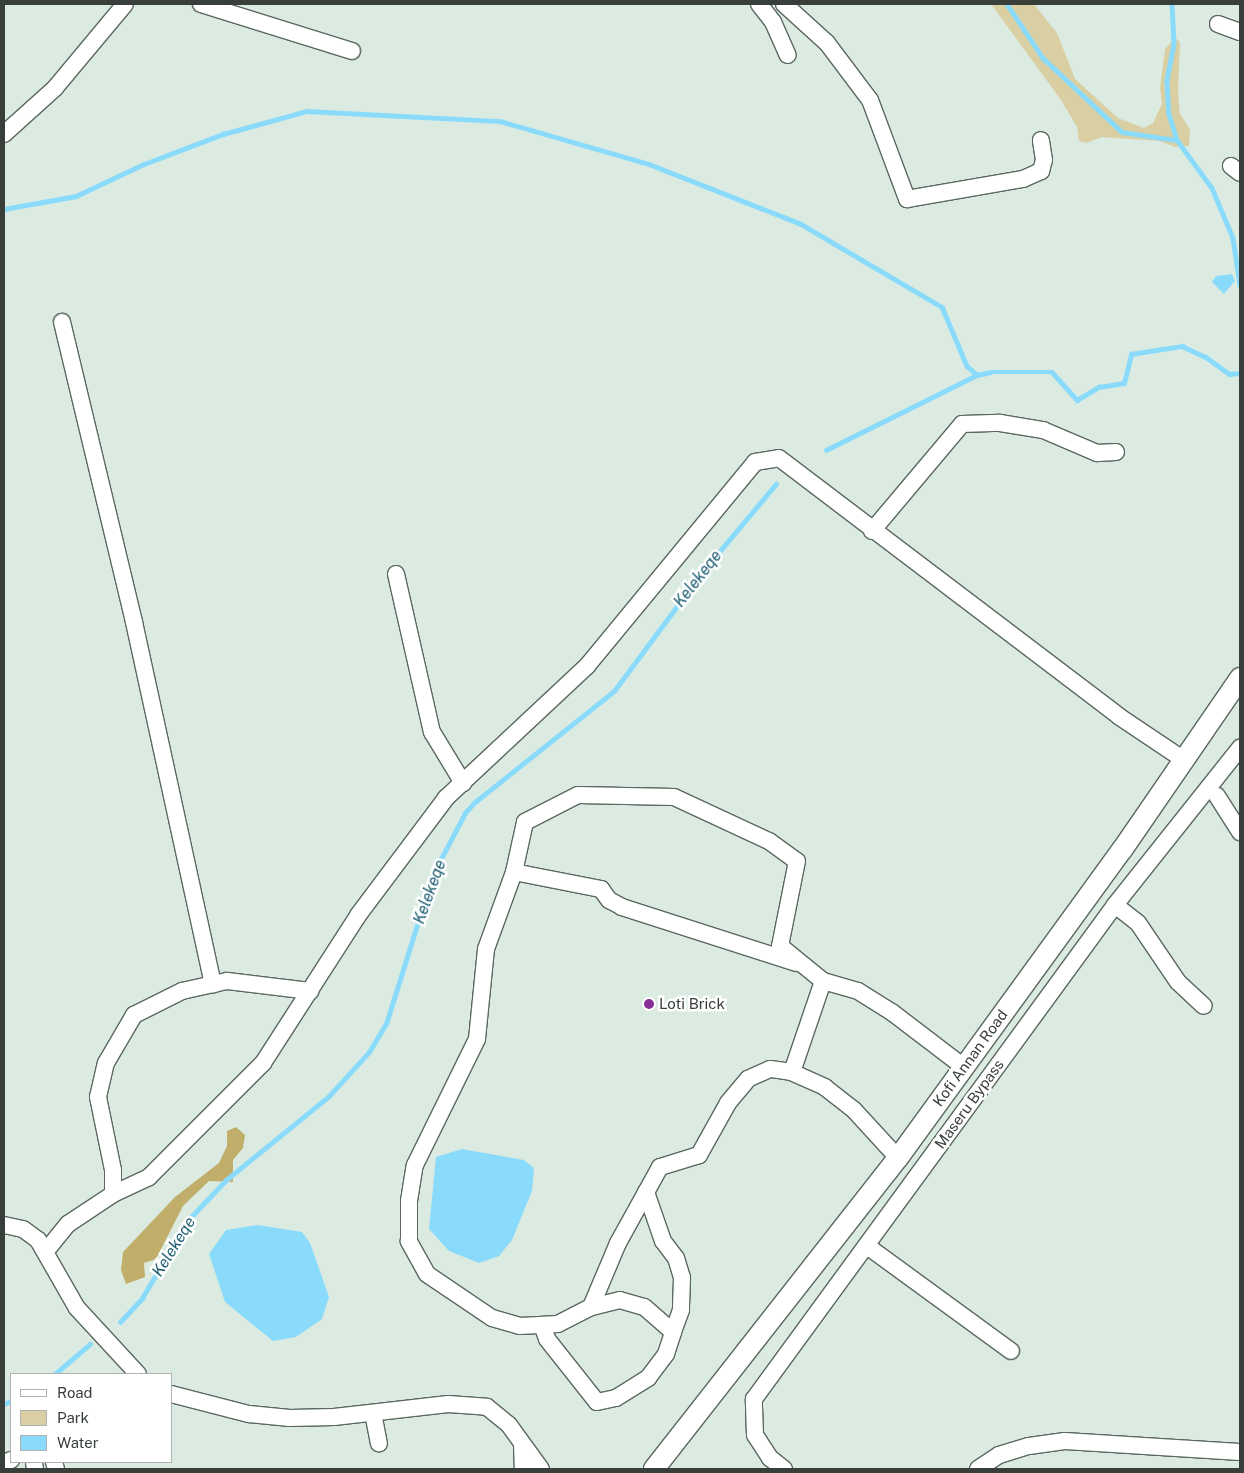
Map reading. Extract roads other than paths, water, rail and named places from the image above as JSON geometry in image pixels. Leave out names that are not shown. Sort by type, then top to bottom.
[{"type":"main road","name":"Kofi Annan Road","points":[[654,1469],[688,1429],[898,1158],[1184,760],[1240,678]]},
{"type":"main road","name":"Kofi Annan Road","points":[[642,1469],[688,1429]]},
{"type":"street","points":[[201,4],[352,51]]},
{"type":"street","points":[[759,4],[773,22],[788,55]]},
{"type":"street","points":[[784,4],[827,43],[870,100],[907,199],[1023,179],[1041,172],[1044,160],[1042,140]]},
{"type":"street","points":[[4,134],[55,88],[116,7]]},
{"type":"street","points":[[1218,24],[1240,32]]},
{"type":"street","points":[[62,322],[134,622],[213,984]]},
{"type":"street","points":[[872,531],[962,424],[1000,423],[1043,430],[1097,453],[1116,452]]},
{"type":"street","points":[[46,1251],[68,1224],[113,1194],[149,1177],[263,1063],[359,914],[446,798],[587,666],[755,462],[778,458],[1120,717],[1184,760]]},
{"type":"street","points":[[396,574],[432,732],[463,783]]},
{"type":"street","name":"Maseru Bypass","points":[[784,1469],[770,1458],[755,1435],[754,1399],[1115,905],[1234,769],[1240,748]]},
{"type":"street","points":[[673,1332],[644,1307],[620,1300],[591,1307],[558,1324],[520,1326],[492,1318],[427,1274],[409,1242],[409,1201],[415,1165],[477,1039],[486,949],[514,872],[525,822],[578,795],[674,797],[769,841],[797,862],[780,946],[823,981],[858,991],[893,1013],[964,1067]]},
{"type":"street","points":[[1217,796],[1240,832]]},
{"type":"street","points":[[514,872],[601,889],[608,900],[622,906],[802,964]]},
{"type":"street","points":[[1115,905],[1138,923],[1178,982],[1204,1006]]},
{"type":"street","points":[[113,1194],[113,1170],[98,1097],[106,1063],[134,1015],[182,991],[227,980],[310,991]]},
{"type":"street","points":[[792,1072],[823,981]]},
{"type":"street","points":[[591,1307],[618,1243],[660,1167],[699,1155],[728,1103],[748,1079],[770,1069],[792,1072],[825,1087],[854,1110],[898,1158]]},
{"type":"street","points":[[542,1325],[547,1339],[598,1402],[616,1398],[648,1378],[666,1354],[680,1310],[682,1278],[676,1258],[664,1241],[646,1192]]},
{"type":"street","points":[[4,1225],[23,1229],[38,1240],[78,1308],[137,1373]]},
{"type":"street","points":[[867,1246],[1011,1351]]},
{"type":"street","points":[[172,1394],[249,1414],[290,1418],[373,1413],[448,1404],[487,1407],[510,1425],[540,1469]]},
{"type":"street","points":[[373,1413],[379,1443]]},
{"type":"street","points":[[978,1469],[999,1455],[1029,1446],[1065,1442],[1240,1452]]},
{"type":"street","points":[[522,1444],[523,1469]]},
{"type":"water","points":[[1232,274],[1235,281],[1224,294],[1212,282],[1216,276]]},
{"type":"water","points":[[462,1149],[524,1160],[534,1168],[532,1191],[512,1240],[499,1256],[479,1263],[449,1251],[429,1229],[436,1157]]},
{"type":"water","points":[[258,1225],[302,1232],[310,1243],[329,1297],[322,1319],[296,1337],[273,1341],[225,1302],[209,1254],[226,1230]]},
{"type":"waterway","points":[[1007,4],[1043,58],[1122,132],[1177,140]]},
{"type":"waterway","points":[[1172,4],[1174,44],[1167,81],[1169,114],[1177,140],[1212,188],[1233,238],[1240,285]]},
{"type":"waterway","points":[[4,209],[76,196],[144,164],[223,134],[307,111],[500,121],[649,164],[801,224],[942,307],[967,366],[977,375]]},
{"type":"waterway","name":"Kelekeqe","points":[[826,450],[977,375],[991,372],[1052,372],[1077,400],[1099,387],[1124,383],[1131,354],[1182,346],[1206,357],[1229,374],[1240,373]]},
{"type":"waterway","name":"Kelekeqe","points":[[120,1322],[142,1298],[190,1218],[226,1180],[329,1096],[369,1052],[386,1024],[433,874],[465,813],[475,802],[614,691],[704,570],[776,484]]},
{"type":"waterway","name":"Kelekeqe","points":[[56,1373],[90,1344]]},
{"type":"waterway","name":"Kelekeqe","points":[[4,1404],[10,1401]]},
{"type":"place","name":"Loti Brick","points":[[649,1004]]}]
